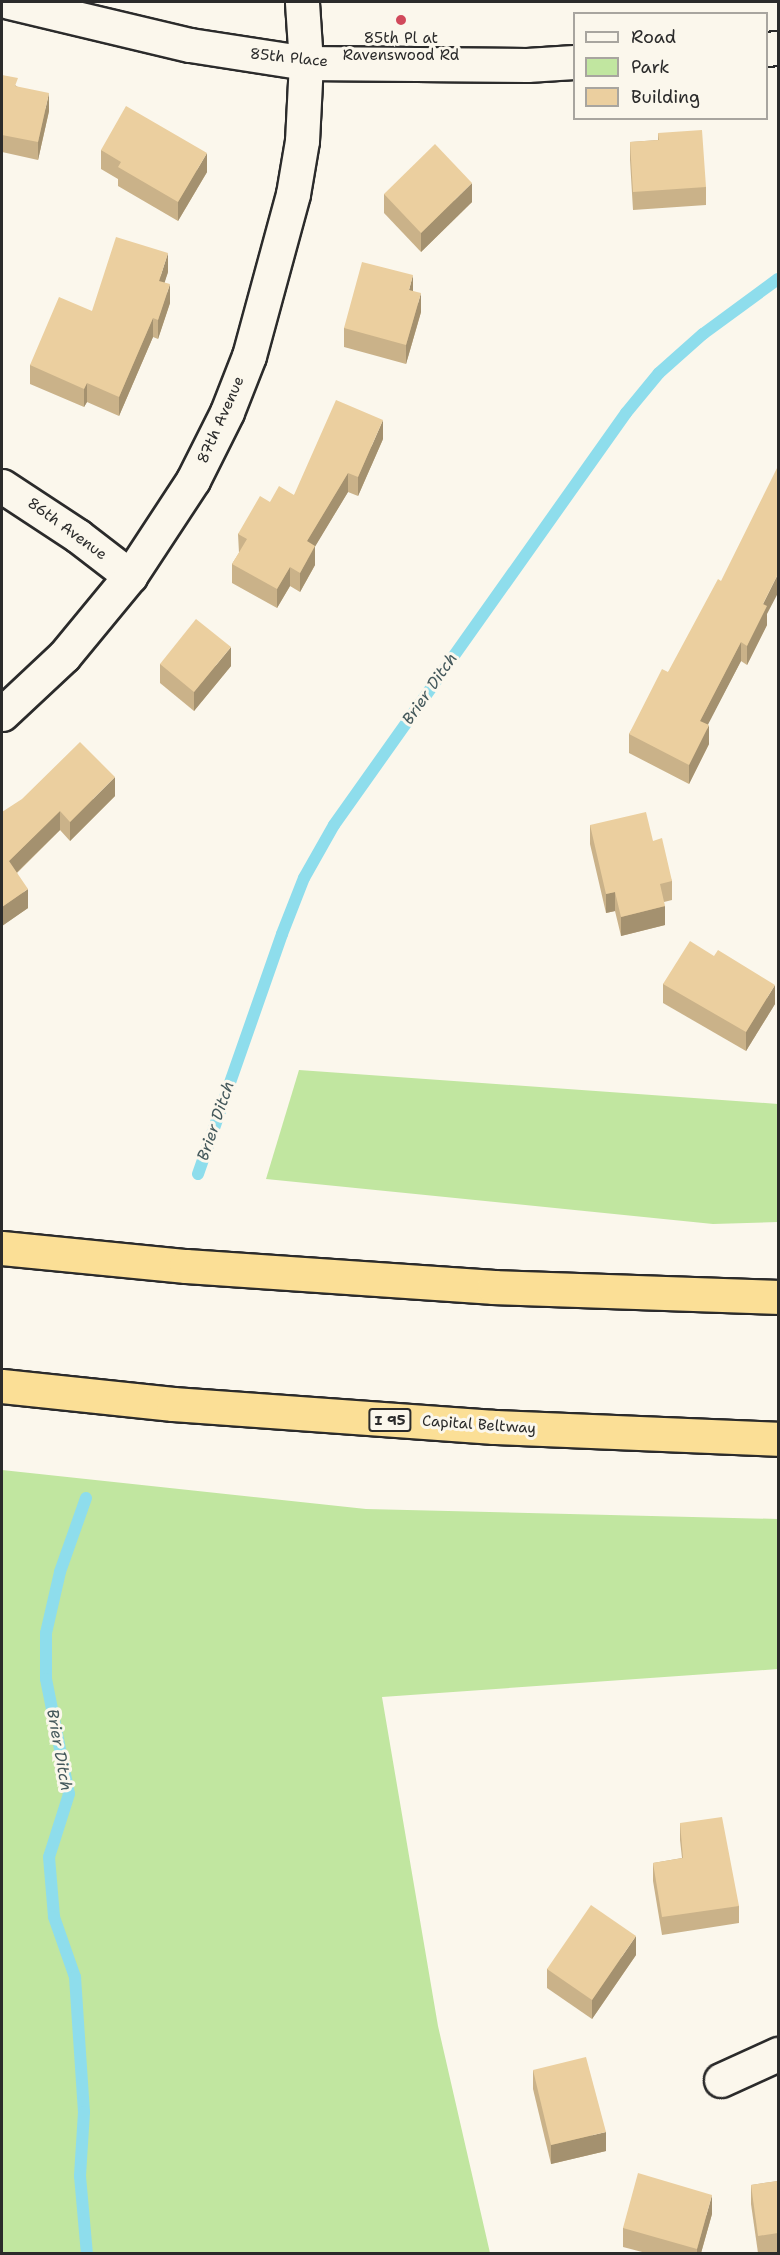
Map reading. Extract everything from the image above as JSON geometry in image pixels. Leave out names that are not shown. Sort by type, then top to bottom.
[{"type":"highway","points":[[2,1248],[186,1266],[494,1287],[778,1297]]},
{"type":"highway","name":"Capital Beltway","points":[[2,1386],[172,1404],[494,1427],[778,1439]]},
{"type":"street","name":"85th Place","points":[[9,2],[190,45],[306,63],[527,65],[573,62]]},
{"type":"street","name":"87th Avenue","points":[[2,714],[64,656],[130,576],[193,480],[249,356],[293,194],[302,141],[306,63],[302,2]]},
{"type":"street","name":"86th Avenue","points":[[2,486],[78,536],[130,576]]},
{"type":"street","points":[[721,2080],[778,2054]]},
{"type":"green space","points":[[299,1070],[778,1104],[778,1222],[713,1224],[266,1179]]},
{"type":"green space","points":[[2,1470],[366,1509],[778,1519],[778,1669],[382,1697],[438,2026],[490,2253],[2,2253]]},
{"type":"building","points":[[2,75],[18,78],[15,86],[49,93],[38,142],[2,135]]},
{"type":"building","points":[[126,106],[207,153],[178,202],[118,167],[121,162],[101,150]]},
{"type":"building","points":[[702,130],[706,187],[633,192],[630,142],[659,140],[658,133]]},
{"type":"building","points":[[435,144],[472,183],[421,233],[384,194]]},
{"type":"building","points":[[116,237],[168,253],[159,281],[170,284],[158,320],[153,318],[119,397],[87,383],[84,389],[30,365],[59,297],[92,311]]},
{"type":"building","points":[[362,262],[413,275],[409,290],[421,293],[406,345],[344,328]]},
{"type":"building","points":[[336,400],[383,420],[358,477],[348,473],[307,541],[315,546],[300,573],[290,567],[277,589],[232,564],[247,539],[238,534],[260,496],[270,502],[279,486],[294,495]]},
{"type":"building","points":[[778,466],[778,574],[763,604],[767,606],[747,646],[741,642],[700,721],[709,725],[689,765],[629,734],[662,669],[668,672],[718,579],[721,581]]},
{"type":"building","points":[[196,619],[231,647],[194,692],[160,664]]},
{"type":"building","points":[[80,742],[115,777],[70,822],[60,811],[9,861],[28,889],[2,907],[2,812],[22,799]]},
{"type":"building","points":[[646,812],[653,841],[662,838],[672,881],[660,884],[665,906],[621,917],[615,892],[606,894],[590,825]]},
{"type":"building","points":[[690,941],[714,956],[718,950],[775,985],[746,1032],[663,984]]},
{"type":"building","points":[[722,1817],[739,1906],[662,1917],[653,1863],[683,1858],[680,1823]]},
{"type":"building","points":[[591,1905],[636,1936],[592,2000],[547,1969]]},
{"type":"building","points":[[586,2057],[606,2132],[551,2145],[533,2070]]},
{"type":"building","points":[[638,2173],[712,2195],[697,2249],[623,2228]]},
{"type":"building","points":[[778,2181],[778,2233],[758,2236],[751,2185]]},
{"type":"waterway","name":"Brier Ditch","points":[[198,1174],[282,934],[304,878],[334,825],[626,413],[659,373],[703,334],[778,279]]},
{"type":"waterway","name":"Brier Ditch","points":[[86,1498],[60,1572],[46,1633],[46,1679],[69,1794],[49,1857],[54,1917],[75,1977],[84,2112],[80,2176],[87,2254]]},
{"type":"place","name":"85th Pl at Ravenswood Rd","points":[[401,20]]}]
